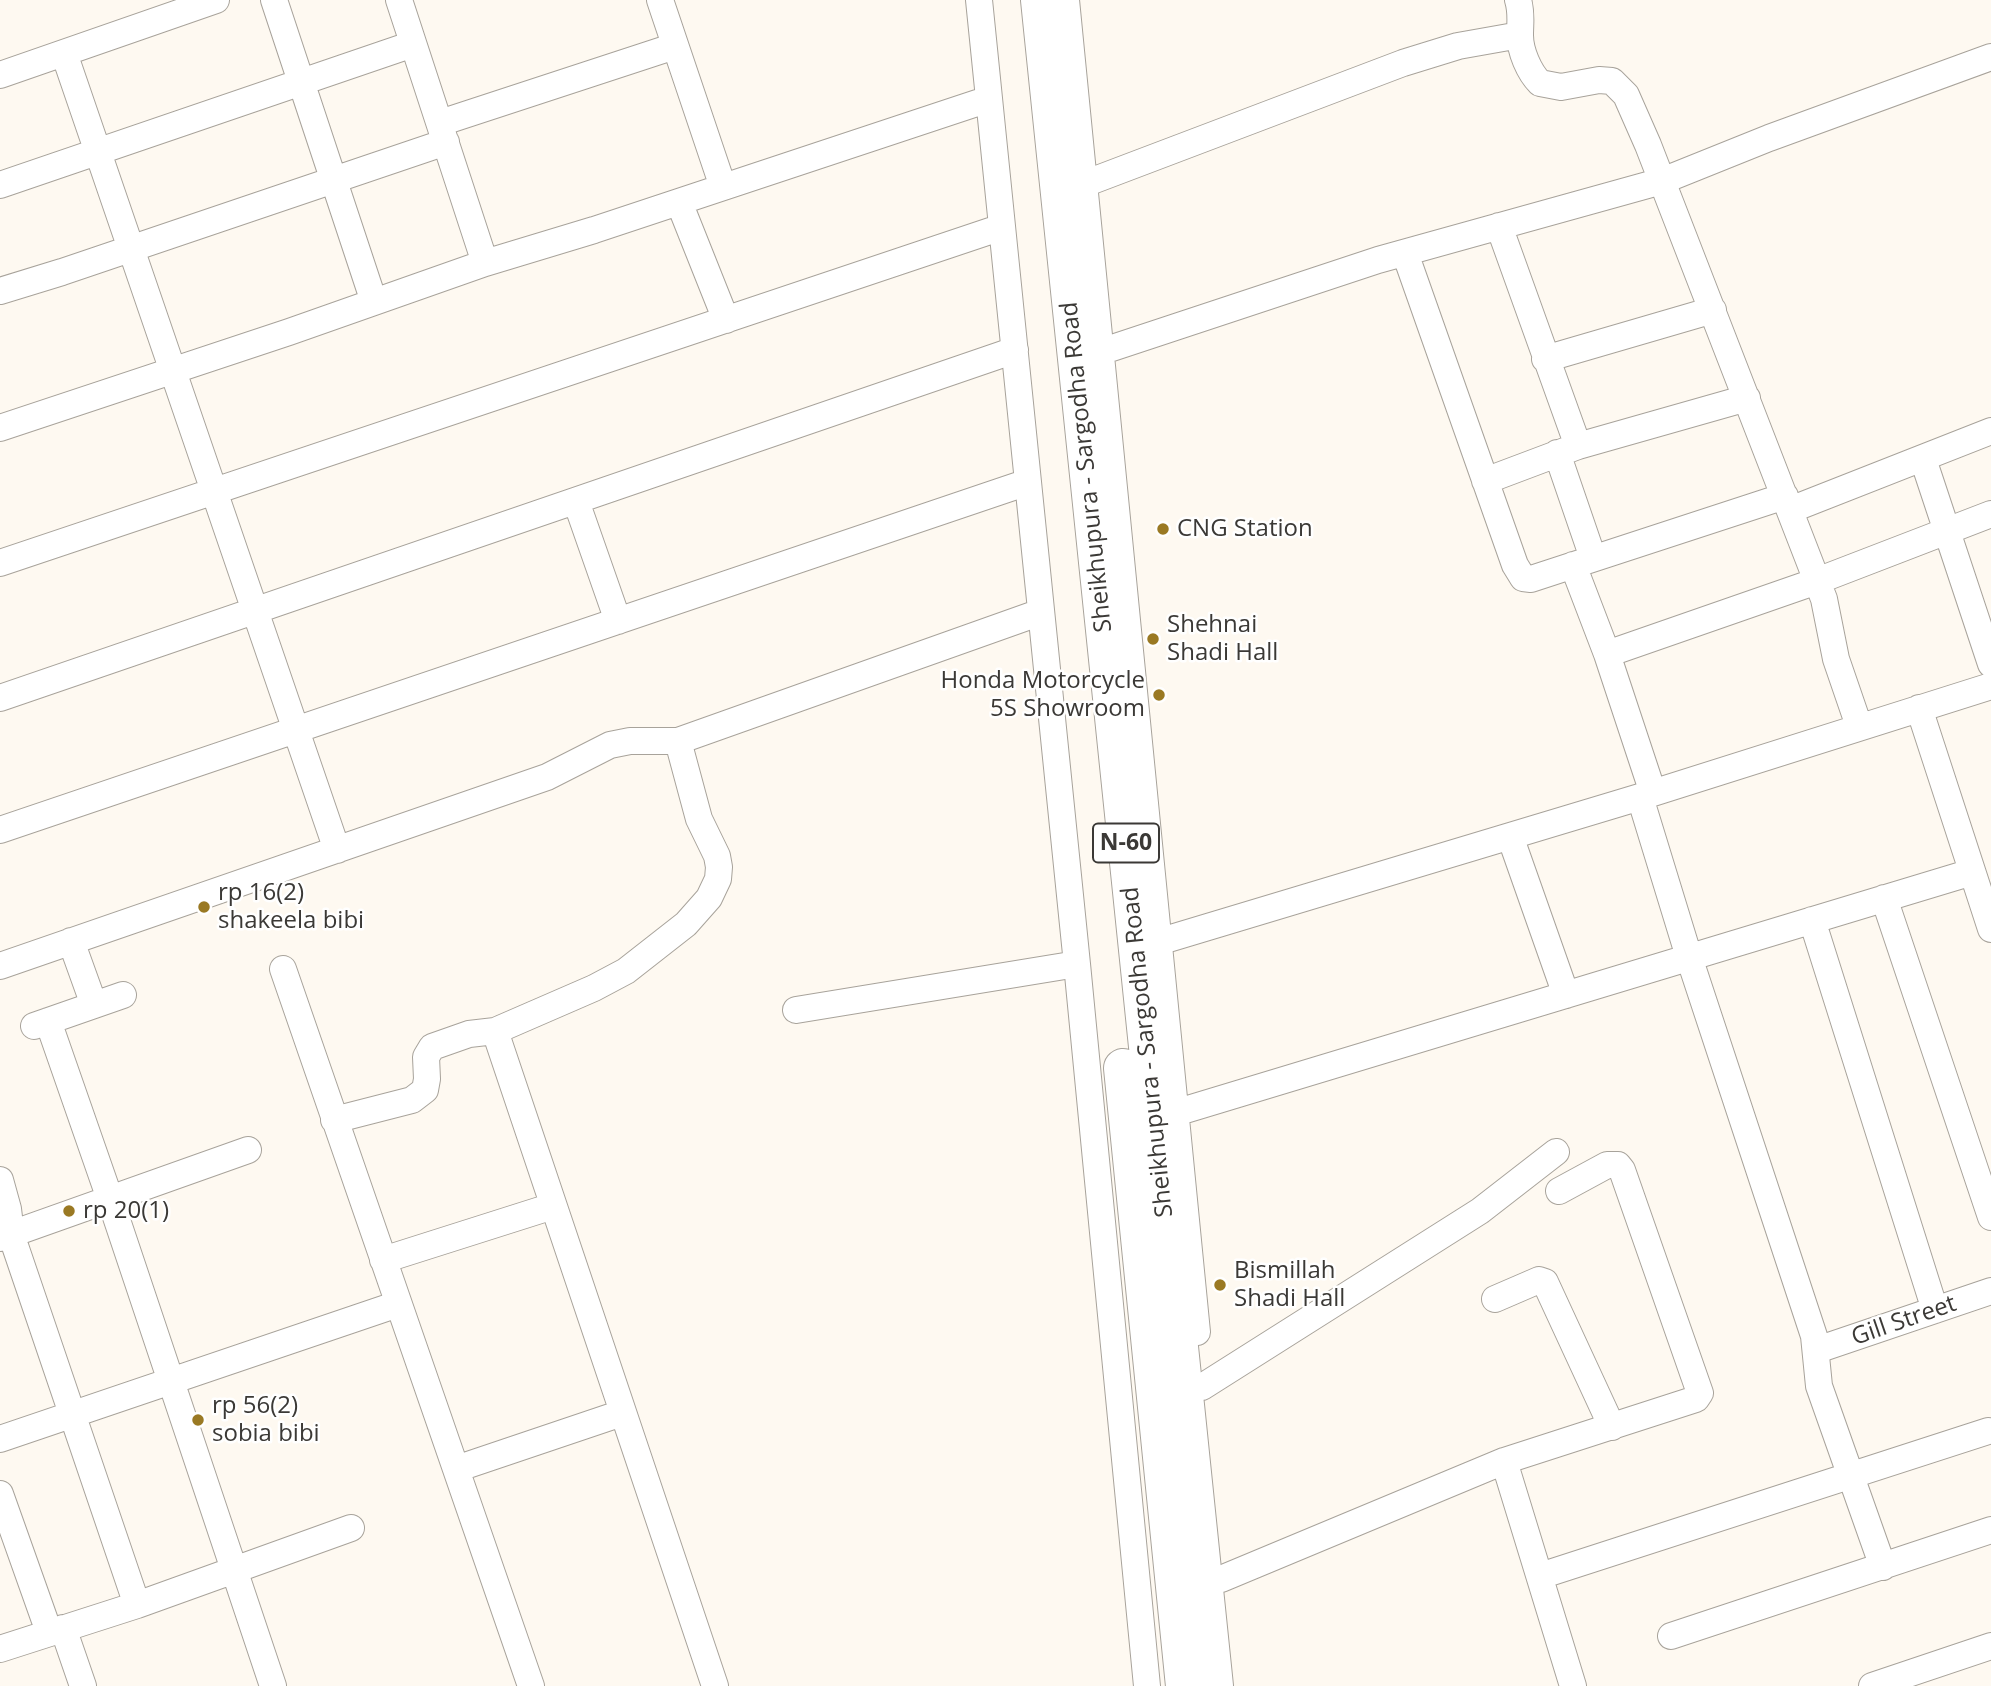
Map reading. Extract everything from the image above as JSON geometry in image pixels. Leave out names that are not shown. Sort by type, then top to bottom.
[{"type":"highway","name":"Sheikhupura - Sargodha Road","points":[[1014,0],[1185,1686]]},
{"type":"highway","name":"Sheikhupura - Sargodha Road","points":[[1040,0],[1214,1686]]},
{"type":"street","points":[[0,75],[216,0]]},
{"type":"street","points":[[274,0],[374,302]]},
{"type":"street","points":[[399,0],[485,263]]},
{"type":"street","points":[[660,0],[723,187]]},
{"type":"street","points":[[979,0],[1147,1686]]},
{"type":"street","points":[[1066,0],[1231,1686]]},
{"type":"street","points":[[1518,0],[1523,21],[1520,35],[1531,72],[1540,83],[1561,87],[1606,79],[1622,89],[1662,181],[1817,581],[1826,608],[1836,659],[1858,726]]},
{"type":"street","points":[[1084,184],[1403,63],[1458,46],[1520,35]]},
{"type":"street","points":[[0,185],[413,44]]},
{"type":"street","points":[[0,291],[333,180],[443,133],[675,46]]},
{"type":"street","points":[[64,52],[337,850]]},
{"type":"street","points":[[1100,352],[1405,253],[1662,181],[1769,138],[1991,57]]},
{"type":"street","points":[[0,428],[485,263],[989,99]]},
{"type":"street","points":[[678,202],[726,320]]},
{"type":"street","points":[[1499,226],[1545,359],[1567,450],[1583,562],[1689,957],[1814,1335],[1819,1386],[1883,1567]]},
{"type":"street","points":[[0,563],[1002,227]]},
{"type":"street","points":[[1405,253],[1520,575],[1531,579],[1787,503],[1923,459],[1991,431]]},
{"type":"street","points":[[1545,359],[1713,310]]},
{"type":"street","points":[[0,698],[1015,350]]},
{"type":"street","points":[[1485,481],[1567,450],[1747,398]]},
{"type":"street","points":[[1923,459],[1991,664]]},
{"type":"street","points":[[0,830],[1028,482]]},
{"type":"street","points":[[576,501],[618,621]]},
{"type":"street","points":[[1607,654],[1817,581],[1991,514]]},
{"type":"street","points":[[0,966],[548,777],[610,745],[631,741],[678,741],[1041,612]]},
{"type":"street","points":[[1158,942],[1646,795],[1991,686]]},
{"type":"street","points":[[1919,708],[1991,929]]},
{"type":"street","points":[[334,1120],[398,1104],[420,1095],[427,1085],[426,1056],[432,1047],[469,1034],[495,1031],[594,988],[626,971],[686,924],[709,898],[718,880],[719,867],[717,856],[699,819],[678,741]]},
{"type":"street","points":[[1510,836],[1566,995]]},
{"type":"street","points":[[1175,1113],[1972,872]]},
{"type":"street","points":[[1884,898],[1991,1217]]},
{"type":"street","points":[[1812,920],[1935,1310]]},
{"type":"street","points":[[71,941],[94,1005]]},
{"type":"street","points":[[796,1010],[1077,964]]},
{"type":"street","points":[[283,970],[531,1686]]},
{"type":"street","points":[[123,995],[41,1024],[110,1199],[273,1686]]},
{"type":"street","points":[[495,1031],[715,1686]]},
{"type":"street","points":[[5,1236],[248,1150]]},
{"type":"street","points":[[1202,1387],[1480,1210],[1556,1152]]},
{"type":"street","points":[[1221,1579],[1504,1461],[1696,1399],[1699,1393],[1622,1170],[1618,1165],[1607,1165],[1559,1191]]},
{"type":"street","points":[[0,1181],[8,1209],[5,1236],[72,1416],[137,1605]]},
{"type":"street","points":[[383,1260],[553,1206]]},
{"type":"street","points":[[1495,1299],[1539,1280],[1545,1282],[1612,1427]]},
{"type":"street","name":"Gill Street","points":[[1817,1350],[1935,1310],[1989,1300]]},
{"type":"street","points":[[0,1439],[398,1304]]},
{"type":"street","points":[[456,1469],[622,1413]]},
{"type":"street","points":[[1540,1576],[1988,1432]]},
{"type":"street","points":[[1504,1461],[1573,1686]]},
{"type":"street","points":[[0,1494],[56,1630],[83,1686]]},
{"type":"street","points":[[0,1649],[137,1605],[351,1528]]},
{"type":"street","points":[[1671,1636],[1991,1530]]},
{"type":"street","points":[[1872,1686],[1991,1646]]},
{"type":"place","name":"CNG Station","points":[[1163,529]]},
{"type":"place","name":"Shehnai Shadi Hall","points":[[1153,639]]},
{"type":"place","name":"Honda Motorcycle 5S Showroom","points":[[1159,695]]},
{"type":"place","name":"rp 16(2) shakeela bibi","points":[[204,907]]},
{"type":"place","name":"rp 20(1)","points":[[69,1211]]},
{"type":"place","name":"Bismillah Shadi Hall","points":[[1220,1285]]},
{"type":"place","name":"rp 56(2) sobia bibi","points":[[198,1420]]}]
